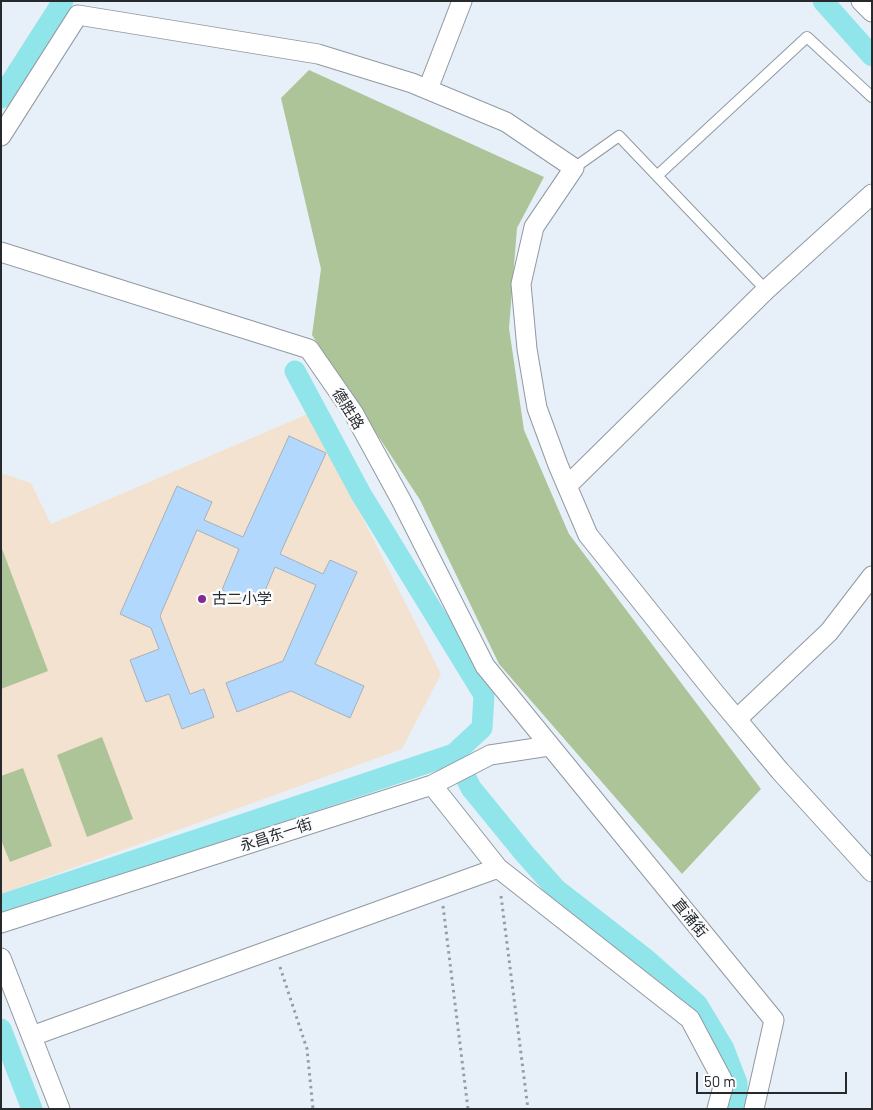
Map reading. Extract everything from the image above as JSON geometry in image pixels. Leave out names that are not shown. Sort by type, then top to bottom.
[{"type":"street","points":[[428,89],[462,1]]},
{"type":"street","points":[[862,1],[872,12]]},
{"type":"street","points":[[1,136],[78,15],[318,54],[428,89],[506,122],[574,168],[534,227],[521,284],[527,349],[538,408],[567,486],[588,535],[737,719],[872,872]]},
{"type":"street","points":[[567,486],[766,290],[872,194]]},
{"type":"street","name":"德胜路","points":[[1,252],[309,348],[354,414],[486,666],[549,746]]},
{"type":"street","points":[[737,719],[829,632],[872,576]]},
{"type":"street","name":"永昌东一街","points":[[1,924],[432,785],[490,754],[549,746]]},
{"type":"street","name":"直涌街","points":[[549,746],[774,1020],[754,1109]]},
{"type":"street","points":[[432,785],[498,868],[690,1019],[724,1083],[718,1109]]},
{"type":"street","points":[[32,1036],[498,868]]},
{"type":"street","points":[[1,958],[60,1109]]},
{"type":"lane","points":[[658,175],[808,37],[872,97]]},
{"type":"lane","points":[[574,168],[619,136],[766,290]]},
{"type":"path","points":[[498,868],[528,1109]]},
{"type":"path","points":[[441,888],[468,1109]]},
{"type":"path","points":[[274,949],[307,1049],[313,1109]]},
{"type":"shaded area","name":"古二小学","points":[[310,413],[441,674],[402,749],[1,894],[1,473],[31,483],[51,524]]},
{"type":"green space","points":[[309,70],[544,177],[517,228],[509,328],[524,430],[569,534],[761,789],[682,874],[499,664],[420,500],[312,335],[321,269],[281,98]]},
{"type":"green space","points":[[1,546],[48,671],[1,689]]},
{"type":"green space","points":[[102,737],[133,819],[87,837],[57,755]]},
{"type":"green space","points":[[23,768],[52,846],[10,862],[1,840],[1,776]]},
{"type":"building","points":[[289,436],[326,453],[280,554],[323,574],[330,560],[357,572],[315,664],[364,686],[350,718],[291,691],[237,712],[226,683],[283,661],[316,585],[275,567],[259,605],[222,590],[239,549],[197,530],[160,616],[190,694],[204,689],[214,717],[182,729],[169,694],[146,702],[130,660],[159,649],[151,628],[120,614],[177,486],[212,502],[204,520],[243,537]]},
{"type":"waterway","points":[[1,98],[63,1]]},
{"type":"waterway","points":[[823,1],[872,56]]},
{"type":"waterway","points":[[1,905],[454,754],[482,728],[484,695],[361,494],[295,371]]},
{"type":"waterway","points":[[454,754],[471,788],[556,889],[646,959],[697,1004],[724,1049],[737,1083],[737,1109]]},
{"type":"waterway","points":[[1,1029],[32,1109]]},
{"type":"place","name":"古二小学","points":[[202,599]]}]
